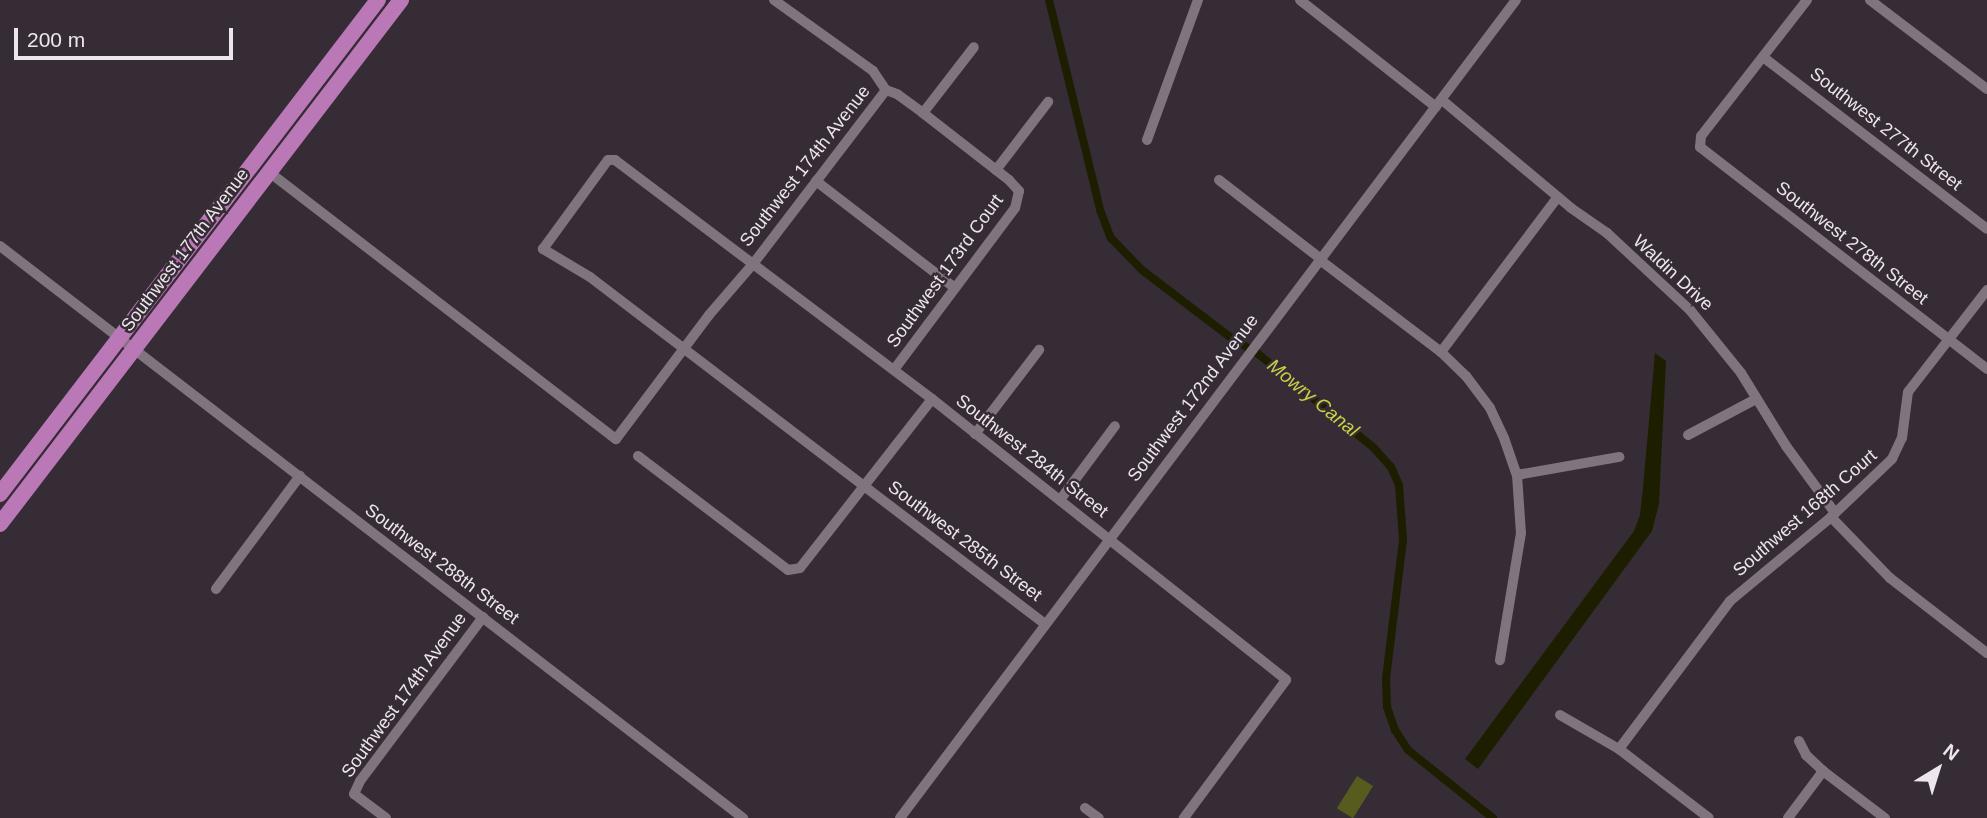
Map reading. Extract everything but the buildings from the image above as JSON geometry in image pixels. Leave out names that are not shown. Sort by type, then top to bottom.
[{"type":"highway","name":"Southwest 177th Avenue","points":[[0,495],[378,0]]},
{"type":"highway","name":"Southwest 177th Avenue","points":[[0,524],[401,0]]},
{"type":"street","points":[[774,0],[873,71],[886,90],[897,94],[996,170],[1048,102]]},
{"type":"street","points":[[1147,140],[1198,0]]},
{"type":"street","name":"Waldin Drive","points":[[1300,0],[1607,233],[1690,310],[1741,373],[1833,515],[1890,578],[1987,653]]},
{"type":"street","name":"Southwest 172nd Avenue","points":[[900,818],[1516,0]]},
{"type":"street","points":[[1763,57],[1807,0]]},
{"type":"street","points":[[1870,0],[1987,89]]},
{"type":"street","points":[[923,113],[974,47]]},
{"type":"street","name":"Southwest 278th Street","points":[[1763,57],[1698,142],[1700,147],[1987,369]]},
{"type":"street","name":"Southwest 277th Street","points":[[1763,57],[1987,229]]},
{"type":"street","name":"Southwest 174th Avenue","points":[[269,172],[616,439],[886,90]]},
{"type":"street","name":"Southwest 284th Street","points":[[682,351],[590,278],[543,249],[608,160],[615,160],[932,399],[1286,680],[1184,818]]},
{"type":"street","name":"Southwest 173rd Court","points":[[894,370],[1015,208],[1019,191],[996,170]]},
{"type":"street","points":[[1219,180],[1441,352],[1466,376],[1490,408],[1517,475],[1521,533],[1500,660]]},
{"type":"street","points":[[816,181],[955,288]]},
{"type":"street","points":[[1441,352],[1558,197]]},
{"type":"street","name":"Southwest 288th Street","points":[[0,246],[743,818]]},
{"type":"street","name":"Southwest 168th Court","points":[[1619,749],[1730,601],[1833,515],[1892,460],[1902,438],[1908,392],[1987,290]]},
{"type":"street","points":[[975,434],[1039,349]]},
{"type":"street","name":"Southwest 285th Street","points":[[682,351],[1045,624]]},
{"type":"street","points":[[638,456],[788,570],[800,569],[932,399]]},
{"type":"street","points":[[1688,435],[1756,399]]},
{"type":"street","points":[[1060,500],[1115,426]]},
{"type":"street","points":[[1517,475],[1619,457]]},
{"type":"street","points":[[216,589],[300,476]]},
{"type":"street","name":"Southwest 174th Avenue","points":[[386,818],[355,794],[360,781],[483,617]]},
{"type":"street","points":[[1560,715],[1619,749],[1709,818]]},
{"type":"street","points":[[1799,741],[1806,755],[1823,771],[1885,818]]},
{"type":"street","points":[[1788,818],[1823,771]]},
{"type":"street","points":[[1085,808],[1099,818]]},
{"type":"green space","points":[[1357,776],[1373,786],[1353,818],[1337,808]]},
{"type":"shaded area","points":[[1655,353],[1666,361],[1659,504],[1652,531],[1478,769],[1465,759],[1634,531],[1640,515]]},
{"type":"waterway","name":"Mowry Canal","points":[[1049,0],[1100,210],[1111,238],[1142,270],[1230,337],[1257,353],[1373,447],[1391,467],[1399,485],[1403,540],[1386,679],[1387,707],[1395,730],[1408,750],[1493,818]]}]
